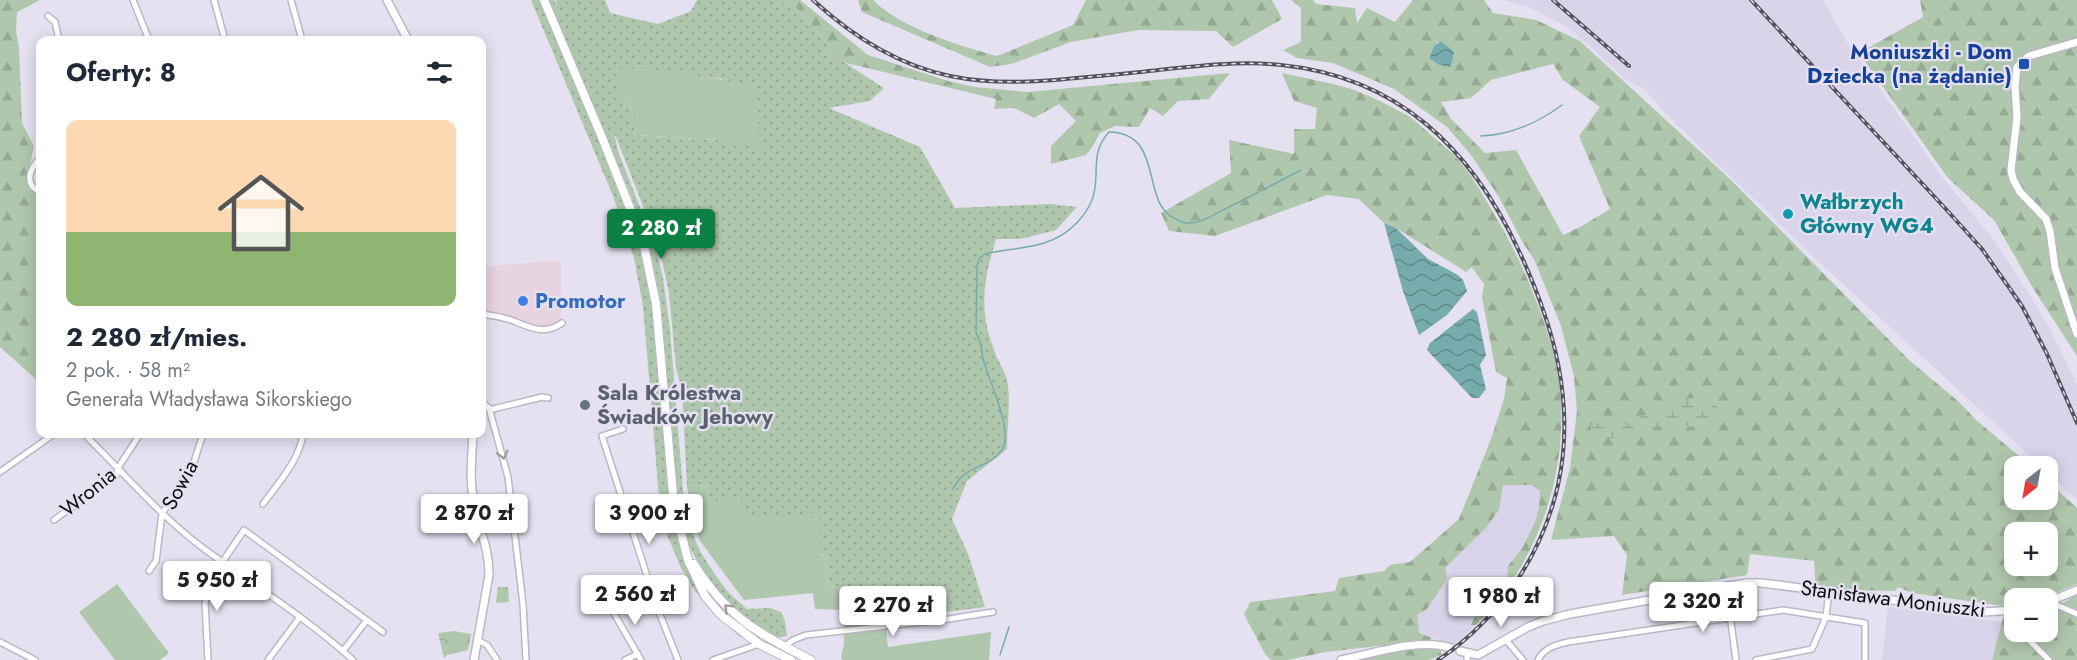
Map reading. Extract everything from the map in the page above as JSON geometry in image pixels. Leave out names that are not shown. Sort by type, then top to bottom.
[{"type":"main road","points":[[544,0],[643,241],[656,304],[674,505],[688,560],[705,596],[730,623],[759,644],[791,660]]},
{"type":"main road","points":[[685,546],[708,586],[729,610],[756,632],[811,660]]},
{"type":"street","points":[[133,0],[147,36]]},
{"type":"street","points":[[214,0],[224,36]]},
{"type":"street","points":[[291,0],[301,36]]},
{"type":"street","points":[[387,0],[406,36]]},
{"type":"street","points":[[48,16],[55,22],[58,36]]},
{"type":"street","points":[[2077,42],[2030,56],[2017,67],[2016,134],[2011,170],[2020,192],[2046,219],[2055,268],[2077,334]]},
{"type":"street","points":[[36,163],[30,171],[29,179],[36,189]]},
{"type":"street","points":[[486,315],[510,320],[540,331],[562,323]]},
{"type":"street","points":[[489,410],[534,399],[548,398]]},
{"type":"street","points":[[486,407],[489,410],[508,477],[523,604],[526,660]]},
{"type":"street","points":[[623,429],[602,436],[657,607],[678,660]]},
{"type":"street","points":[[0,472],[48,438]]},
{"type":"street","points":[[88,438],[162,514],[196,542],[300,617],[352,660]]},
{"type":"street","name":"Wronia","points":[[54,520],[117,474],[118,468],[137,438]]},
{"type":"street","name":"Sowia","points":[[149,571],[156,561],[162,514],[194,462],[202,438]]},
{"type":"street","points":[[262,504],[288,471],[301,447],[302,438]]},
{"type":"street","points":[[473,438],[471,480],[473,502],[487,547],[489,562],[489,575],[474,660]]},
{"type":"street","points":[[208,660],[205,603],[210,579],[244,530],[383,632]]},
{"type":"street","name":"Stanisława Moniuszki","points":[[1465,655],[1478,654],[1543,621],[1726,585],[1762,583],[1984,612],[2004,612]]},
{"type":"street","points":[[1726,585],[1736,660]]},
{"type":"street","points":[[2058,598],[2077,590]]},
{"type":"street","points":[[1756,660],[1812,649],[1826,616],[1829,591]]},
{"type":"street","points":[[608,603],[639,657],[626,660]]},
{"type":"street","points":[[2058,605],[2077,614]]},
{"type":"street","points":[[1538,660],[1541,654],[1551,646],[1568,642],[1783,610],[1865,623],[1865,660]]},
{"type":"street","points":[[784,647],[793,640],[806,635],[993,612]]},
{"type":"street","points":[[268,660],[300,617]]},
{"type":"street","points":[[343,651],[367,620]]},
{"type":"street","points":[[480,627],[497,660]]},
{"type":"street","points":[[477,640],[488,645]]},
{"type":"street","points":[[1506,640],[1523,660]]},
{"type":"street","points":[[0,642],[35,660]]},
{"type":"street","points":[[2031,642],[2049,660]]},
{"type":"street","points":[[713,660],[759,644]]},
{"type":"street","points":[[1341,660],[1431,644],[1450,648]]},
{"type":"shaded area","points":[[1504,0],[1823,0],[1847,42],[1943,178],[1997,244],[2047,323],[2077,384],[2077,500],[2058,482],[2058,456],[2030,456],[1818,261],[1675,123],[1643,88],[1629,82],[1569,28],[1529,7]]},
{"type":"shaded area","name":"Promotor","points":[[561,261],[561,322],[556,326],[535,329],[523,320],[521,323],[515,319],[486,312],[486,267]]},
{"type":"shaded area","points":[[1503,485],[1531,485],[1540,491],[1535,522],[1523,547],[1508,566],[1507,577],[1473,619],[1472,624],[1476,625],[1455,645],[1418,633],[1417,615],[1427,609],[1445,568],[1486,528],[1499,510]]},
{"type":"shaded area","points":[[1888,607],[2003,622],[2004,642],[2024,642],[2043,660],[1882,660]]},
{"type":"green space","points":[[0,0],[40,0],[17,12],[16,31],[19,47],[22,123],[34,146],[27,179],[36,194],[36,379],[0,347]]},
{"type":"green space","points":[[531,0],[541,0],[636,229],[652,295],[667,483],[673,521],[679,539],[719,617],[741,635],[740,637],[712,611],[695,591],[681,568],[668,537],[659,497],[643,306],[634,258],[613,196]]},
{"type":"green space","points":[[549,0],[554,0],[557,6],[556,0],[605,0],[610,13],[658,24],[691,11],[697,0],[781,0],[783,3],[793,4],[826,41],[830,53],[884,88],[870,101],[829,108],[920,147],[955,208],[1050,204],[1077,207],[1056,230],[1021,239],[996,239],[988,269],[984,297],[987,324],[990,339],[1005,373],[1008,386],[1007,449],[967,481],[952,519],[968,554],[985,607],[885,620],[880,585],[828,588],[825,556],[710,503],[706,485],[687,486],[682,391],[676,368],[669,293],[663,264],[649,221],[614,132],[618,151],[655,246],[663,278],[670,330],[684,502],[691,530],[701,553],[728,592],[747,609],[770,608],[781,612],[787,636],[776,638],[749,622],[720,594],[703,572],[689,546],[678,507],[661,304],[650,250],[631,196]],"holes":[[[616,69],[642,69],[722,79],[760,147],[718,140],[635,135],[631,106],[621,99]]]},
{"type":"green space","points":[[781,0],[800,0],[868,55],[974,87],[1028,92],[1230,73],[1209,99],[1178,101],[1163,116],[1150,108],[1139,127],[1115,126],[1100,133],[1086,155],[1051,164],[1051,146],[1076,121],[1059,104],[1034,118],[1014,108],[994,109],[996,99],[846,63],[830,53],[826,41],[793,4],[783,3]]},
{"type":"green space","points":[[858,0],[873,0],[915,28],[997,56],[1073,25],[1086,0],[1272,0],[1282,19],[1233,47],[1216,31],[1138,30],[1071,42],[1011,64],[990,67],[862,12]]},
{"type":"green space","points":[[1291,0],[1313,0],[1316,4],[1355,8],[1357,23],[1367,8],[1395,22],[1413,0],[1484,0],[1493,13],[1536,20],[1580,41],[1730,179],[1909,360],[2019,456],[2004,456],[2004,510],[2058,510],[2058,491],[2077,508],[2077,584],[2058,592],[2058,588],[2004,588],[2003,606],[1912,593],[1898,587],[1895,591],[1816,589],[1814,561],[1750,554],[1747,575],[1622,595],[1627,555],[1614,536],[1551,540],[1570,468],[1577,411],[1574,377],[1561,326],[1534,259],[1499,197],[1471,155],[1447,127],[1394,89],[1333,63],[1297,58],[1283,50],[1301,42],[1301,8]],"holes":[[[1438,42],[1454,52],[1449,67],[1439,65],[1429,57]],[[1553,64],[1563,80],[1600,107],[1579,136],[1610,209],[1563,235],[1516,150],[1485,153],[1451,119],[1441,102],[1471,98],[1491,80]]]},
{"type":"green space","points":[[1920,0],[2077,0],[2077,356],[2033,288],[1994,220],[1948,178],[1859,53],[1923,17]]},
{"type":"green space","points":[[616,69],[687,74],[757,88],[760,148],[718,140],[635,135],[631,106],[621,99]]},
{"type":"green space","points":[[1282,73],[1348,88],[1404,113],[1462,163],[1510,242],[1539,308],[1559,377],[1561,429],[1558,461],[1543,521],[1515,576],[1497,602],[1476,625],[1471,625],[1473,619],[1507,577],[1508,566],[1523,547],[1535,522],[1540,491],[1531,485],[1503,485],[1499,510],[1486,528],[1445,568],[1447,579],[1427,609],[1417,615],[1419,633],[1432,638],[1430,640],[1326,652],[1287,660],[1271,660],[1265,654],[1244,614],[1250,602],[1335,591],[1339,578],[1384,571],[1390,565],[1410,562],[1459,519],[1491,439],[1504,399],[1507,378],[1496,372],[1482,297],[1484,284],[1472,267],[1466,272],[1396,228],[1384,223],[1359,199],[1327,195],[1215,236],[1169,231],[1161,213],[1231,173],[1229,140],[1294,154],[1294,129],[1315,129],[1317,108],[1294,101]]},
{"type":"green space","points":[[1691,398],[1710,401],[1721,410],[1721,421],[1693,427],[1661,426],[1613,438],[1595,439],[1591,434],[1591,425],[1601,422],[1615,426],[1657,413]]},
{"type":"green space","points":[[706,485],[710,503],[740,496],[744,518],[819,513],[820,555],[825,556],[828,588],[880,585],[888,647],[991,632],[989,660],[843,660],[841,657],[844,644],[843,610],[815,609],[813,593],[744,600],[700,541],[691,513],[687,486]]},
{"type":"green space","points":[[117,584],[169,653],[160,660],[115,660],[79,612]]},
{"type":"green space","points":[[498,587],[508,587],[509,602],[496,603]]},
{"type":"green space","points":[[2077,594],[2077,660],[1992,660],[2003,618],[2004,642],[2058,642],[2058,604]]},
{"type":"green space","points":[[454,631],[471,634],[468,650],[447,655],[444,658],[438,633]]},
{"type":"green space","points":[[1411,649],[1435,649],[1441,651],[1441,655],[1429,660],[1359,660]]},
{"type":"water","points":[[1441,41],[1454,52],[1450,67],[1439,65],[1429,58],[1434,46]]},
{"type":"water","points":[[1384,223],[1396,228],[1428,259],[1458,275],[1463,280],[1467,291],[1447,315],[1419,335],[1403,291]]},
{"type":"water","points":[[1473,309],[1477,312],[1486,355],[1480,365],[1486,389],[1479,398],[1472,398],[1427,350],[1430,343]]},
{"type":"waterway","points":[[1481,136],[1524,127],[1562,105]]},
{"type":"waterway","points":[[952,490],[964,475],[997,456],[1005,442],[1003,418],[976,333],[979,259],[985,254],[1044,243],[1070,229],[1084,215],[1093,197],[1098,152],[1109,132],[1127,135],[1138,144],[1145,156],[1158,199],[1165,211],[1185,223],[1194,223],[1210,217],[1301,170]]},
{"type":"waterway","points":[[1000,655],[1009,627]]},
{"type":"railway","points":[[813,0],[844,26],[894,57],[931,71],[970,79],[1010,82],[1049,80],[1239,63],[1281,65],[1323,72],[1361,85],[1395,102],[1426,124],[1453,150],[1478,180],[1500,214],[1531,279],[1551,336],[1558,365],[1563,395],[1564,424],[1563,454],[1558,485],[1551,511],[1529,561],[1498,606],[1480,626],[1438,660]]},
{"type":"railway","points":[[1553,0],[1629,66]]},
{"type":"railway","points":[[1751,0],[1982,249],[2022,306],[2047,354],[2077,423]]},
{"type":"place","name":"Moniuszki - Dom Dziecka (na żądanie)","points":[[2024,64]]},
{"type":"place","name":"Wałbrzych Główny WG4","points":[[1788,214]]},
{"type":"place","name":"Promotor","points":[[523,301]]},
{"type":"place","name":"Sala Królestwa Świadków Jehowy","points":[[585,405]]}]
